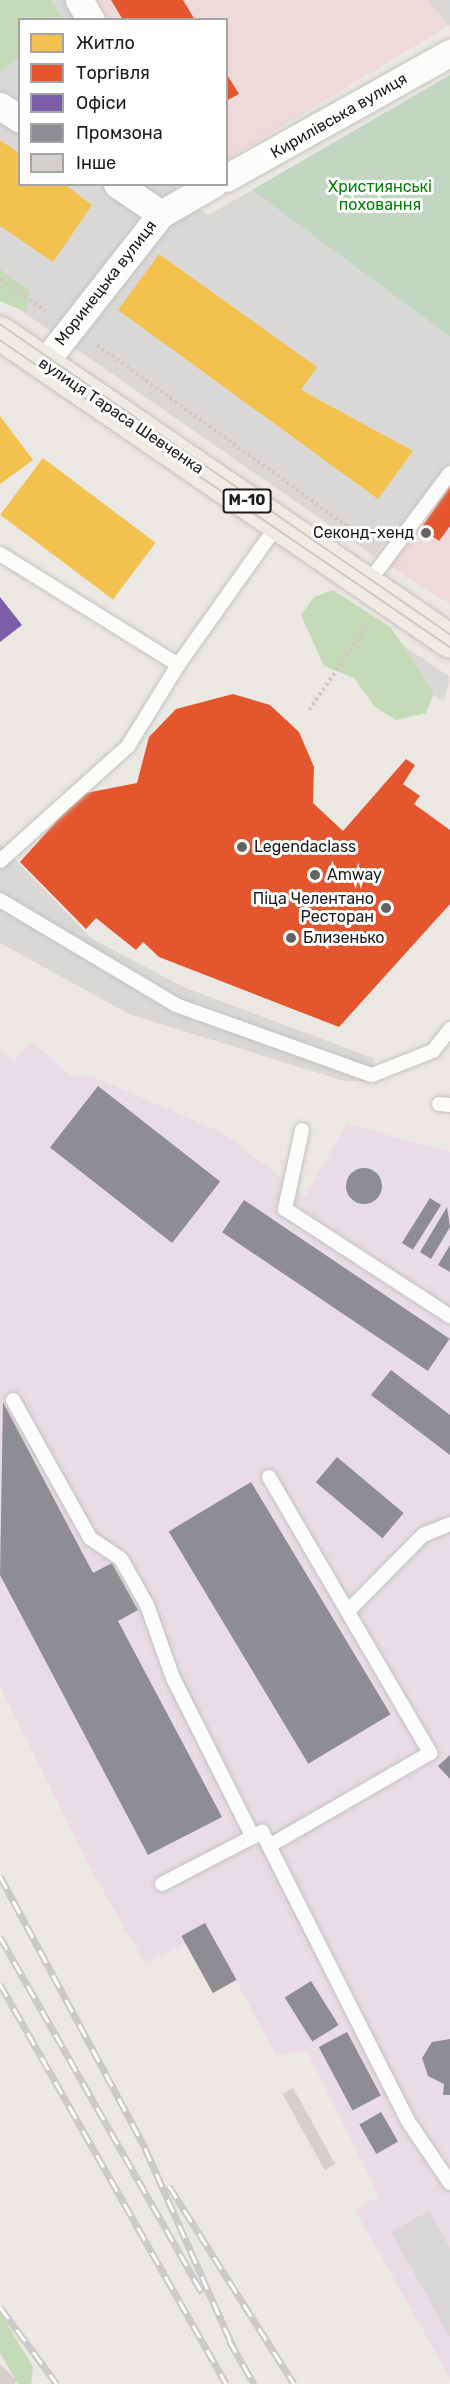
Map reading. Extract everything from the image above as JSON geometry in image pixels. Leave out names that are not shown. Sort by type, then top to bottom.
[{"type":"main road","name":"вулиця Тараса Шевченка","points":[[0,333],[279,523],[377,571],[450,641]]},
{"type":"street","points":[[79,0],[90,18]]},
{"type":"street","name":"Кирилівська вулиця","points":[[228,177],[450,53]]},
{"type":"street","points":[[0,106],[18,118]]},
{"type":"street","points":[[120,186],[161,214]]},
{"type":"street","name":"Моринецька вулиця","points":[[44,363],[161,214],[197,188]]},
{"type":"lane","points":[[377,571],[450,473]]},
{"type":"lane","points":[[0,861],[128,746],[178,665],[279,523]]},
{"type":"lane","points":[[0,554],[178,665]]},
{"type":"lane","points":[[0,900],[176,1005],[372,1075],[433,1051],[450,1029]]},
{"type":"lane","points":[[302,1130],[285,1209],[450,1316]]},
{"type":"lane","points":[[13,1400],[90,1538],[121,1559],[147,1605],[173,1678],[253,1837]]},
{"type":"lane","points":[[269,1477],[430,1753],[269,1846]]},
{"type":"lane","points":[[348,1611],[423,1535],[450,1524]]},
{"type":"lane","points":[[162,1884],[262,1832],[408,2121],[450,2183]]},
{"type":"path","points":[[0,279],[52,315]]},
{"type":"path","points":[[94,342],[334,514],[377,571]]},
{"type":"path","points":[[309,710],[374,616]]},
{"type":"shaded area","points":[[0,0],[65,0],[75,18],[18,18],[18,186],[174,186],[208,215],[252,190],[450,337],[450,464],[374,556],[0,296]]},
{"type":"shaded area","points":[[96,0],[428,0],[448,26],[228,159],[228,18],[106,18]]},
{"type":"shaded area","points":[[428,0],[450,0],[450,25],[448,26]]},
{"type":"shaded area","points":[[450,464],[450,604],[374,556]]},
{"type":"shaded area","points":[[404,646],[450,677],[444,702],[391,665]]},
{"type":"shaded area","points":[[0,844],[91,938],[183,987],[373,1058],[376,1081],[344,1081],[129,1014],[0,943]]},
{"type":"shaded area","points":[[32,1042],[71,1075],[94,1077],[223,1133],[305,1196],[347,1124],[450,1152],[450,2378],[355,2210],[379,2196],[307,2051],[276,2054],[236,1981],[212,1993],[185,1944],[145,1963],[94,1875],[0,1686],[0,1050],[14,1061]]},
{"type":"shaded area","points":[[429,2211],[450,2248],[450,2337],[391,2232]]},
{"type":"green space","points":[[0,0],[51,0],[62,18],[18,18],[18,58],[0,72]]},
{"type":"green space","name":"Християнські поховання","points":[[450,75],[450,337],[252,190]]},
{"type":"green space","points":[[0,269],[30,291],[26,312],[0,301]]},
{"type":"green space","points":[[333,590],[390,627],[434,694],[426,713],[396,720],[375,707],[354,678],[324,666],[301,615],[314,597]]},
{"type":"green space","points":[[0,2312],[33,2367],[31,2384],[18,2384],[0,2353]]},
{"type":"building: Житло","points":[[0,140],[18,153],[18,186],[67,186],[92,205],[53,262],[0,226]]},
{"type":"building: Житло","points":[[159,254],[317,367],[301,390],[413,451],[378,499],[118,310]]},
{"type":"building: Житло","points":[[0,416],[33,460],[0,484]]},
{"type":"building: Житло","points":[[43,458],[156,543],[113,600],[0,515]]},
{"type":"building: Торгівля","points":[[111,0],[183,0],[194,18],[122,18]]},
{"type":"building: Торгівля","points":[[228,76],[239,94],[228,100]]},
{"type":"building: Торгівля","points":[[450,487],[450,526],[439,541],[421,528]]},
{"type":"building: Торгівля","name":"Legendaclass","points":[[233,694],[270,705],[299,732],[314,767],[313,803],[343,831],[406,759],[415,765],[403,784],[420,796],[414,804],[450,830],[450,904],[339,1027],[159,957],[143,942],[136,950],[96,918],[86,929],[20,862],[81,794],[137,783],[149,737],[176,709]]},
{"type":"building: Офіси","points":[[0,597],[22,625],[0,642]]},
{"type":"building: Промзона","points":[[98,1086],[220,1181],[172,1243],[50,1147]]},
{"type":"building: Промзона","points":[[364,1168],[377,1173],[382,1186],[377,1199],[364,1204],[351,1199],[346,1186],[351,1173]]},
{"type":"building: Промзона","points":[[430,1198],[441,1205],[413,1250],[402,1243]]},
{"type":"building: Промзона","points":[[244,1200],[450,1339],[428,1371],[222,1232]]},
{"type":"building: Промзона","points":[[447,1207],[450,1227],[431,1259],[420,1252]]},
{"type":"building: Промзона","points":[[450,1245],[450,1272],[438,1265]]},
{"type":"building: Промзона","points":[[391,1370],[450,1415],[450,1455],[371,1395]]},
{"type":"building: Промзона","points":[[3,1402],[93,1573],[112,1563],[138,1610],[118,1621],[222,1817],[148,1855],[0,1575]]},
{"type":"building: Промзона","points":[[337,1457],[404,1513],[382,1538],[316,1482]]},
{"type":"building: Промзона","points":[[251,1482],[391,1714],[308,1764],[169,1531]]},
{"type":"building: Промзона","points":[[450,1755],[450,1779],[438,1766]]},
{"type":"building: Промзона","points":[[205,1923],[237,1980],[213,1993],[181,1936]]},
{"type":"building: Промзона","points":[[311,1981],[339,2025],[312,2042],[285,1997]]},
{"type":"building: Промзона","points":[[347,2032],[381,2096],[353,2111],[319,2047]]},
{"type":"building: Промзона","points":[[450,2039],[450,2095],[443,2095],[444,2084],[428,2076],[422,2058],[432,2042]]},
{"type":"building: Промзона","points":[[381,2112],[398,2141],[376,2154],[359,2124]]},
{"type":"building: Інше","points":[[293,2088],[335,2164],[325,2170],[283,2094]]},
{"type":"building: Інше","points":[[0,2364],[17,2381],[14,2384],[0,2384]]},
{"type":"tram line","points":[[0,324],[450,634]]},
{"type":"tram line","points":[[0,340],[450,647]]},
{"type":"railway","points":[[0,1876],[145,2148],[233,2347]]},
{"type":"railway","points":[[0,1937],[202,2293]]},
{"type":"railway","points":[[0,1984],[226,2384]]},
{"type":"railway","points":[[169,2186],[294,2384]]},
{"type":"railway","points":[[0,2307],[57,2384]]},
{"type":"railway","points":[[229,2340],[254,2384]]},
{"type":"place","name":"Секонд-хенд","points":[[426,533]]},
{"type":"place","name":"Legendaclass","points":[[242,847]]},
{"type":"place","name":"Amway","points":[[315,875]]},
{"type":"place","name":"Піца Челентано Ресторан","points":[[386,908]]},
{"type":"place","name":"Близенько","points":[[291,938]]}]
